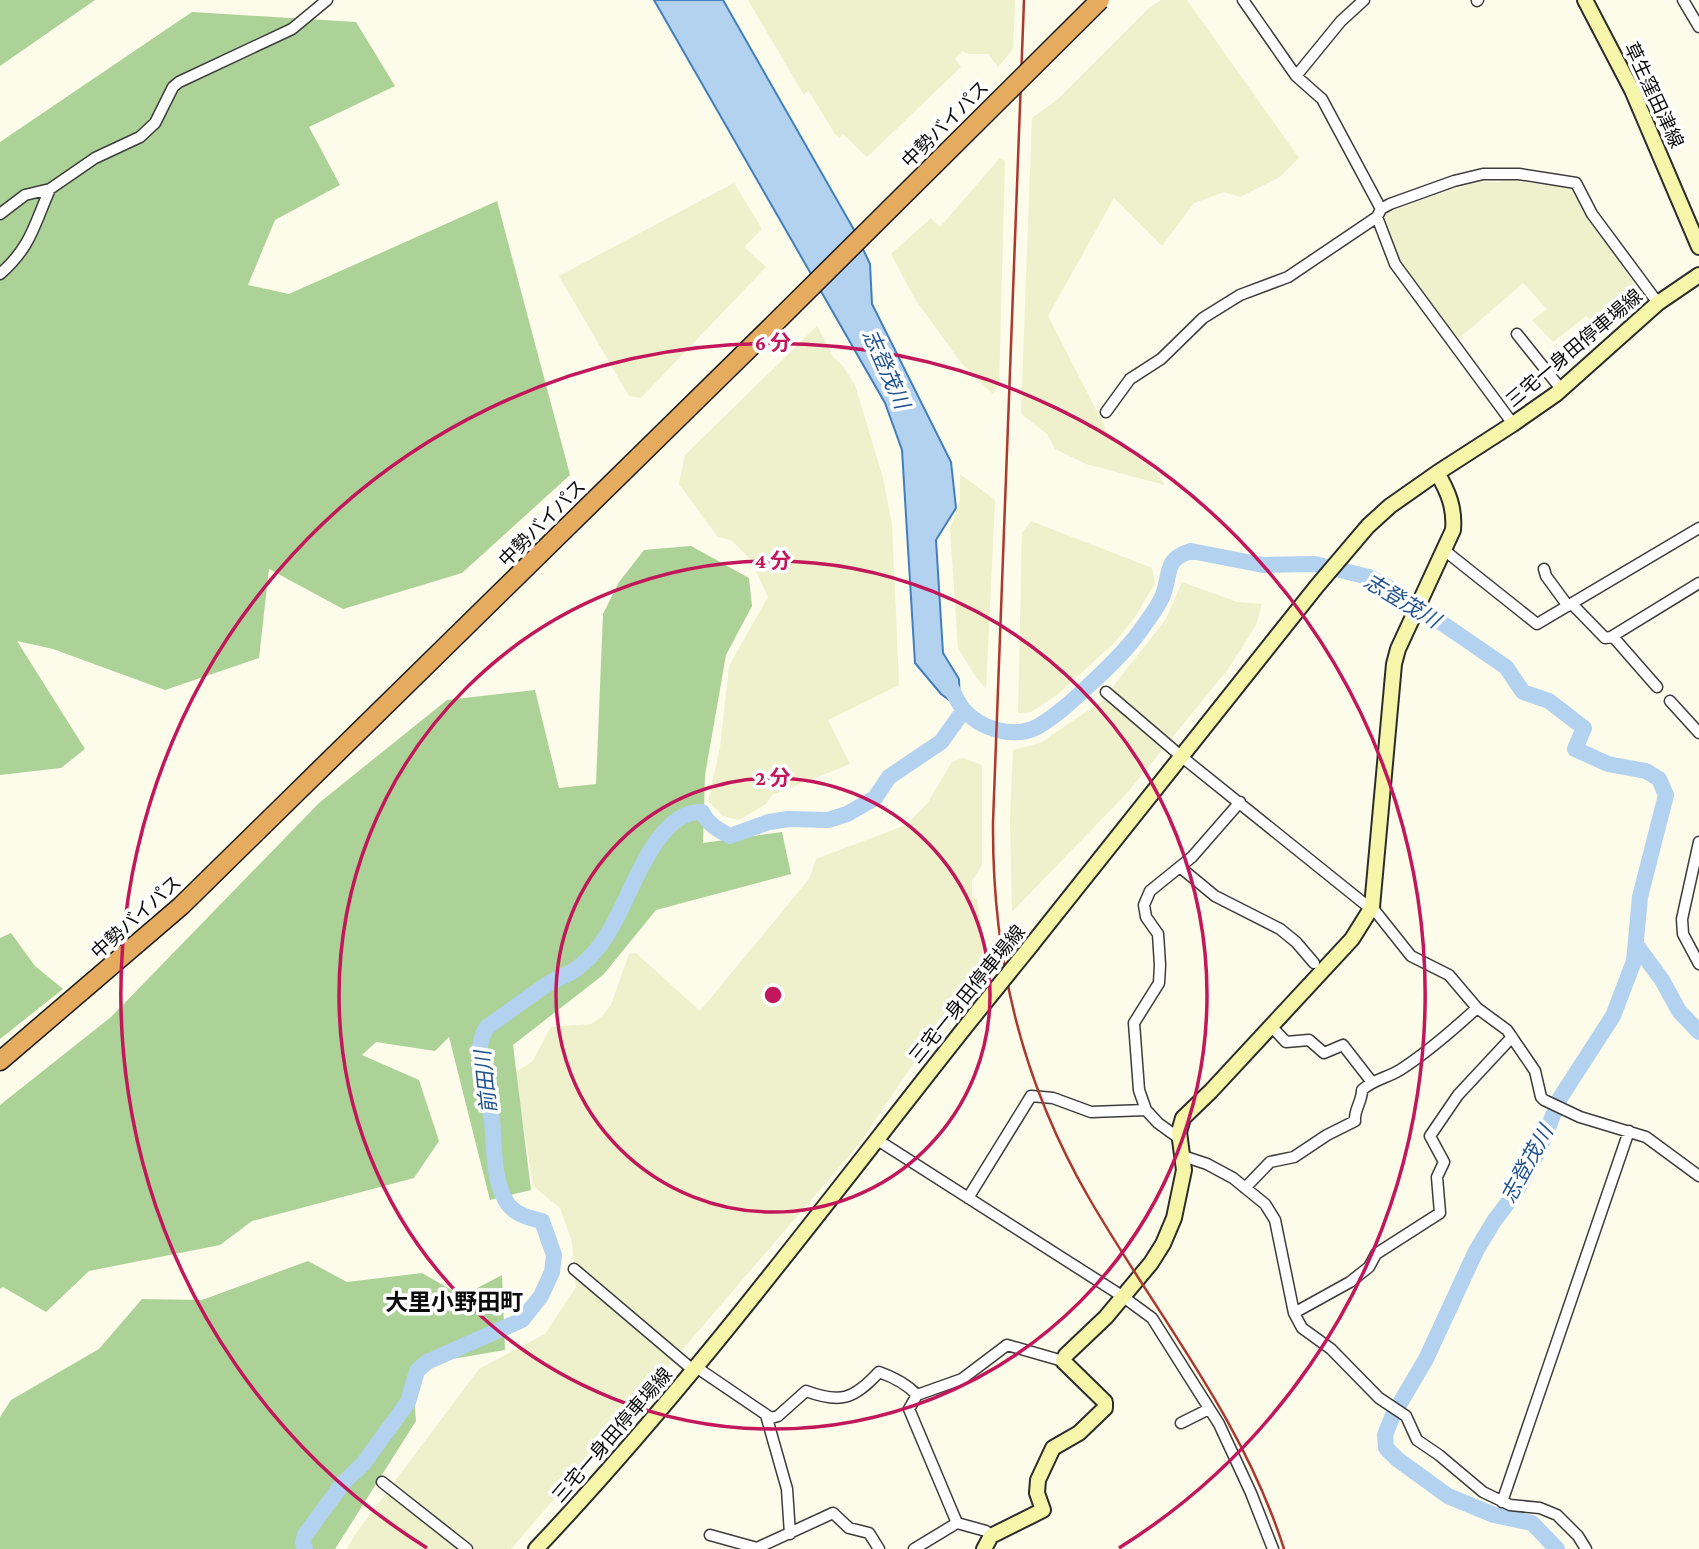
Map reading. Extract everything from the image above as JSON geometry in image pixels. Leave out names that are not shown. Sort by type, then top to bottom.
[{"type":"highway","name":"中勢バイパス","points":[[0,1061],[181,906],[1100,0]]},
{"type":"main road","name":"草生窪田津線","points":[[1585,0],[1632,90],[1699,247]]},
{"type":"main road","name":"三宅一身田停車場線","points":[[536,1549],[597,1485],[695,1369],[1317,586],[1368,526],[1390,506],[1437,472],[1513,425],[1561,389],[1658,303],[1699,275]]},
{"type":"main road","points":[[989,1544],[1043,1510],[1037,1493],[1038,1480],[1053,1448],[1079,1433],[1105,1408],[1105,1402],[1063,1361],[1106,1317],[1151,1263],[1167,1234],[1184,1170],[1181,1124],[1188,1113],[1212,1091],[1352,939],[1371,908],[1392,673],[1398,649],[1453,530],[1454,519],[1448,492],[1437,472]]},
{"type":"street","points":[[0,214],[25,195],[50,189],[95,158],[147,132],[164,109],[173,87],[179,82],[292,29],[327,0]]},
{"type":"street","points":[[1242,0],[1296,76],[1322,99],[1379,213],[1395,264],[1513,425]]},
{"type":"street","points":[[1296,76],[1342,21],[1364,0]]},
{"type":"street","points":[[1683,0],[1699,27]]},
{"type":"street","points":[[1105,412],[1130,379],[1161,359],[1203,318],[1240,295],[1264,284],[1282,280],[1379,213],[1410,195],[1472,176],[1519,174],[1572,181],[1578,185],[1592,214],[1658,303]]},
{"type":"street","points":[[0,274],[32,237],[50,189]]},
{"type":"street","points":[[1517,334],[1561,389]]},
{"type":"street","points":[[1444,550],[1537,624],[1699,528]]},
{"type":"street","points":[[1544,569],[1546,576],[1570,605],[1605,638],[1611,637],[1699,583]]},
{"type":"street","points":[[1611,637],[1657,687]]},
{"type":"street","points":[[1106,692],[1182,757],[1371,908],[1412,956],[1449,975],[1477,1008],[1507,1030],[1535,1071],[1541,1097],[1567,1111],[1646,1137],[1699,1176]]},
{"type":"street","points":[[1670,701],[1699,733]]},
{"type":"street","points":[[1180,1139],[1158,1123],[1146,1110],[1139,1090],[1134,1023],[1159,983],[1160,965],[1157,934],[1146,917],[1144,905],[1154,887],[1181,868],[1240,802]]},
{"type":"street","points":[[1698,958],[1683,934],[1682,919],[1699,842]]},
{"type":"street","points":[[1181,868],[1215,896],[1280,929],[1296,942],[1314,963]]},
{"type":"street","points":[[1686,900],[1699,902]]},
{"type":"street","points":[[1245,1188],[1270,1162],[1294,1157],[1355,1121],[1354,1112],[1362,1099],[1362,1090],[1371,1081],[1399,1071],[1439,1042],[1477,1008]]},
{"type":"street","points":[[1271,1026],[1286,1042],[1309,1040],[1324,1053],[1343,1045],[1371,1081]]},
{"type":"street","points":[[1294,1313],[1350,1282],[1369,1267],[1376,1254],[1440,1213],[1437,1177],[1444,1162],[1430,1136],[1458,1095],[1512,1037]]},
{"type":"street","points":[[968,1198],[1031,1096],[1054,1098],[1091,1112],[1146,1110]]},
{"type":"street","points":[[1502,1502],[1629,1131]]},
{"type":"street","points":[[876,1139],[1122,1296],[1152,1318],[1219,1423],[1273,1549]]},
{"type":"street","points":[[1183,1156],[1208,1164],[1233,1178],[1265,1204],[1275,1220],[1294,1313],[1306,1332],[1331,1349],[1371,1391],[1406,1416],[1419,1442],[1439,1455],[1473,1486],[1510,1506],[1540,1508],[1552,1512],[1572,1528],[1586,1549]]},
{"type":"street","points":[[574,1269],[695,1369],[771,1418],[778,1416],[806,1391],[833,1400],[863,1390],[879,1372],[893,1377],[917,1395]]},
{"type":"street","points":[[957,1523],[909,1409],[917,1395],[962,1379],[1007,1345],[1063,1361]]},
{"type":"street","points":[[1181,1423],[1209,1409]]},
{"type":"street","points":[[766,1415],[787,1489],[790,1534]]},
{"type":"street","points":[[382,1482],[467,1549]]},
{"type":"street","points":[[710,1535],[757,1548],[833,1514],[849,1528],[869,1532],[879,1549]]},
{"type":"street","points":[[914,1549],[957,1523],[986,1531],[989,1544]]},
{"type":"green space","points":[[0,0],[95,0],[0,66]]},
{"type":"green space","points":[[748,0],[1015,0],[1013,49],[998,67],[988,54],[969,54],[962,51],[955,59],[961,67],[867,157],[843,134],[840,138],[835,134],[808,90],[804,95]]},
{"type":"green space","points":[[1161,0],[1187,0],[1299,158],[1280,177],[1240,197],[1224,192],[1194,203],[1162,246],[1114,198],[1048,316],[1108,433],[1157,473],[1165,485],[1086,464],[1055,449],[1047,434],[1021,414],[1032,118],[1058,99],[1148,9]]},
{"type":"green space","points":[[192,12],[356,22],[395,86],[309,127],[340,185],[275,220],[248,285],[289,294],[497,201],[570,475],[462,573],[343,609],[269,569],[259,658],[165,690],[53,649],[17,641],[85,749],[61,768],[0,775],[0,142]]},
{"type":"green space","points":[[1000,158],[1005,161],[999,384],[993,394],[962,364],[915,299],[891,254],[931,218],[940,227]]},
{"type":"green space","points":[[1510,180],[1573,189],[1592,223],[1640,292],[1629,307],[1620,304],[1597,326],[1586,316],[1553,342],[1532,320],[1547,309],[1523,283],[1455,342],[1397,261],[1383,224],[1384,218],[1388,212],[1476,181]]},
{"type":"green space","points":[[734,183],[762,229],[744,247],[766,267],[641,398],[629,396],[559,276]]},
{"type":"green space","points":[[817,326],[834,358],[855,385],[883,478],[892,525],[899,685],[828,720],[850,764],[772,795],[766,804],[739,820],[723,816],[708,801],[720,748],[729,666],[768,597],[751,560],[732,541],[717,536],[679,484],[685,455]]},
{"type":"green space","points":[[960,474],[995,500],[986,689],[958,648],[950,529],[960,501]]},
{"type":"green space","points":[[1031,521],[1152,568],[1155,583],[1135,617],[1115,642],[1057,695],[1031,712],[1018,713],[1022,533]]},
{"type":"green space","points":[[691,546],[749,578],[752,606],[726,655],[705,775],[703,843],[782,832],[791,874],[656,910],[603,975],[513,1045],[531,1190],[490,1200],[449,1037],[435,1051],[376,1042],[362,1055],[419,1080],[439,1141],[414,1178],[252,1221],[220,1245],[89,1271],[46,1312],[3,1287],[0,1289],[0,1105],[111,1017],[319,803],[447,700],[535,690],[559,788],[596,784],[603,614],[619,582],[644,550]]},
{"type":"green space","points":[[1182,582],[1237,602],[1262,604],[1256,625],[1228,669],[1127,793],[1012,912],[1010,819],[1013,750],[1040,743],[1101,702],[1166,619]]},
{"type":"green space","points":[[963,758],[982,765],[982,865],[972,881],[972,897],[977,899],[986,956],[859,1144],[511,1549],[347,1549],[479,1369],[545,1334],[576,1287],[572,1242],[560,1208],[533,1186],[512,1074],[532,1062],[551,1027],[591,1024],[602,1016],[611,1005],[629,954],[636,953],[700,1011],[809,879],[816,859],[906,825],[927,804],[952,762]]},
{"type":"green space","points":[[11,933],[35,966],[63,989],[0,1039],[0,938]]},
{"type":"green space","points":[[308,1261],[347,1282],[422,1273],[462,1296],[502,1275],[505,1350],[411,1366],[416,1421],[335,1549],[0,1549],[0,1417],[11,1400],[99,1349],[142,1299],[202,1300]]},
{"type":"water","points":[[654,0],[723,0],[853,228],[870,264],[872,304],[951,462],[956,508],[936,540],[943,653],[959,679],[960,708],[941,694],[915,663],[902,450],[885,403]]},
{"type":"waterway","name":"志登茂川","points":[[950,686],[963,709],[988,727],[1008,732],[1037,727],[1103,673],[1139,633],[1159,604],[1170,566],[1183,554],[1191,551],[1263,565],[1315,564],[1369,577],[1398,593],[1506,667],[1523,692],[1549,701],[1584,728],[1575,749],[1608,764],[1646,771],[1659,779],[1666,795],[1640,897],[1634,961],[1613,1016],[1560,1098],[1539,1150],[1516,1192],[1476,1251],[1426,1359],[1393,1415],[1385,1435],[1386,1448],[1397,1459],[1448,1496],[1494,1515],[1532,1523],[1557,1549]]},
{"type":"waterway","name":"前田川","points":[[305,1549],[305,1535],[343,1483],[363,1464],[408,1402],[417,1371],[427,1362],[522,1320],[541,1296],[552,1272],[554,1255],[542,1221],[513,1209],[506,1201],[498,1182],[492,1121],[480,1056],[481,1041],[487,1027],[540,989],[576,969],[594,953],[612,926],[649,853],[673,823],[687,814],[702,812],[707,820],[730,836],[769,822],[788,819],[828,820],[847,814],[875,798],[889,777],[941,742],[964,710]]},
{"type":"waterway","points":[[1637,946],[1662,980],[1679,1011],[1699,1032]]},
{"type":"railway","points":[[1024,0],[993,822],[998,922],[1005,970],[1028,1063],[1065,1154],[1115,1241],[1222,1411],[1267,1501],[1284,1549]]},
{"type":"district","name":"大里小野田町","points":[[454,1302]]}]
